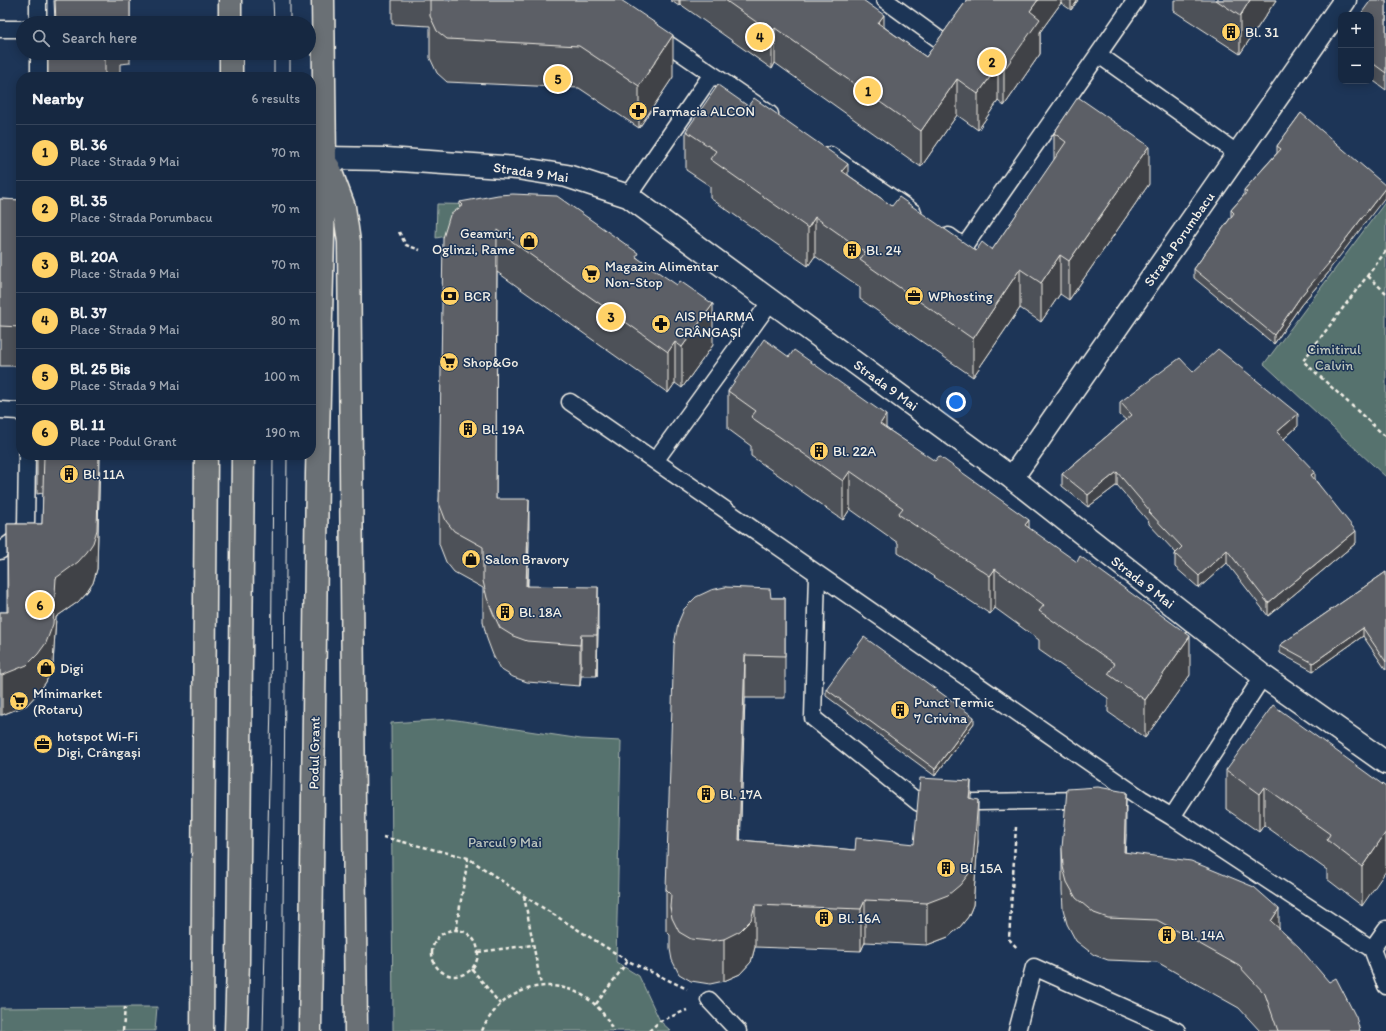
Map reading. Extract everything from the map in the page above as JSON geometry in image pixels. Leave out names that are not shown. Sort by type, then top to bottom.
[{"type":"main road","points":[[230,0],[230,16]]},
{"type":"main road","name":"Podul Grant","points":[[310,1031],[317,474],[325,158],[323,0]]},
{"type":"main road","points":[[231,60],[231,72]]},
{"type":"main road","points":[[325,158],[344,207],[349,242],[356,1031]]},
{"type":"main road","points":[[202,1031],[206,460]]},
{"type":"main road","points":[[236,1031],[243,466]]},
{"type":"street","name":"Strada Porumbacu","points":[[1012,478],[1344,0]]},
{"type":"street","name":"Strada 9 Mai","points":[[325,158],[386,158],[517,168],[567,176],[628,196],[1012,478],[1263,676],[1386,763]]},
{"type":"lane","points":[[38,0],[38,16]]},
{"type":"lane","points":[[885,0],[944,43]]},
{"type":"lane","points":[[816,145],[964,247],[1136,0]]},
{"type":"lane","points":[[642,26],[783,123]]},
{"type":"lane","points":[[0,30],[16,29]]},
{"type":"lane","points":[[1099,55],[1238,154]]},
{"type":"lane","points":[[39,60],[39,72]]},
{"type":"lane","points":[[628,196],[712,74]]},
{"type":"lane","points":[[655,461],[771,301]]},
{"type":"lane","points":[[570,402],[1142,799],[1172,817],[1372,949],[1386,986]]},
{"type":"lane","points":[[0,410],[16,411]]},
{"type":"lane","points":[[0,551],[13,541],[26,526],[27,460]]},
{"type":"lane","points":[[817,574],[813,718],[919,803],[1142,799]]},
{"type":"lane","points":[[1172,817],[1263,676]]},
{"type":"lane","points":[[1372,949],[1386,929]]},
{"type":"lane","points":[[1017,1031],[1034,967],[1177,1031]]},
{"type":"lane","points":[[709,1000],[738,1031]]},
{"type":"path","points":[[400,232],[406,245],[420,250]]},
{"type":"path","points":[[1386,251],[1303,361],[1386,437]]},
{"type":"path","points":[[1368,276],[1386,293]]},
{"type":"path","points":[[1017,802],[1009,939],[1034,967]]},
{"type":"path","points":[[382,837],[468,858],[524,896],[628,961],[709,1000]]},
{"type":"path","points":[[456,930],[468,858]]},
{"type":"path","points":[[524,896],[541,986]]},
{"type":"path","points":[[456,930],[469,935],[477,946],[478,952],[476,964],[472,969],[460,976],[452,977],[439,971],[435,966],[431,952],[437,938],[449,931],[456,930]]},
{"type":"path","points":[[478,952],[533,945]]},
{"type":"path","points":[[596,1004],[628,961]]},
{"type":"path","points":[[472,969],[500,1004]]},
{"type":"path","points":[[482,1031],[488,1019],[500,1004],[519,991],[541,986],[561,986],[580,993],[596,1004],[608,1019],[613,1031]]},
{"type":"path","points":[[649,1031],[660,1021],[709,1000]]},
{"type":"path","points":[[123,1031],[125,1007]]},
{"type":"green space","name":"Cimitirul Calvin","points":[[1386,201],[1386,477],[1264,364]]},
{"type":"green space","points":[[437,204],[505,205],[447,236],[436,238]]},
{"type":"green space","name":"Parcul 9 Mai","points":[[450,719],[581,739],[621,741],[616,962],[639,976],[660,1021],[671,1031],[393,1031],[391,723]]},
{"type":"green space","points":[[157,1007],[155,1031],[0,1031],[0,1008]]},
{"type":"building","points":[[55,0],[130,0],[130,16],[56,16]]},
{"type":"building","points":[[430,0],[621,0],[673,35],[639,86],[579,46],[447,39],[437,31],[430,16]]},
{"type":"building","points":[[725,0],[863,0],[884,15],[878,23],[926,57],[967,0],[1038,0],[1030,11],[1040,19],[1004,70],[998,66],[978,94],[957,79],[921,131],[775,28],[772,33]]},
{"type":"building","points":[[1216,0],[1250,0],[1240,16]]},
{"type":"building","points":[[1371,0],[1386,0],[1386,73],[1374,64],[1374,12],[1362,12]]},
{"type":"building","points":[[48,60],[105,60],[105,72],[48,72]]},
{"type":"building","points":[[718,85],[748,106],[754,98],[848,164],[842,171],[892,206],[899,197],[976,251],[982,242],[992,250],[1066,142],[1054,133],[1078,97],[1149,146],[1069,261],[1060,255],[1041,283],[1020,269],[973,339],[860,260],[865,252],[815,217],[808,228],[710,159],[716,151],[686,131]]},
{"type":"building","points":[[1301,113],[1386,187],[1328,262],[1329,263],[1301,296],[1274,335],[1194,269],[1234,213],[1231,210],[1247,192],[1244,190],[1281,149],[1277,146]]},
{"type":"building","points":[[513,194],[557,196],[638,253],[636,257],[677,285],[680,281],[713,304],[682,347],[675,342],[668,352],[497,230],[496,499],[529,499],[526,586],[598,587],[597,635],[581,635],[580,645],[527,641],[513,636],[500,628],[487,598],[483,581],[483,547],[454,531],[446,521],[439,503],[443,238],[450,215],[463,205],[460,202],[498,195]]},
{"type":"building","points":[[0,199],[16,200],[16,327],[0,326]]},
{"type":"building","points":[[764,339],[789,357],[794,350],[886,415],[880,424],[935,461],[939,456],[1029,520],[1025,525],[1077,562],[1080,556],[1190,636],[1145,700],[1108,674],[1115,664],[1039,611],[1044,605],[995,569],[990,576],[898,514],[903,508],[850,471],[843,481],[751,417],[756,411],[728,391]]},
{"type":"building","points":[[1218,349],[1298,414],[1277,432],[1315,472],[1311,475],[1356,531],[1268,603],[1227,550],[1199,576],[1175,554],[1182,547],[1149,512],[1150,511],[1117,472],[1088,495],[1062,474],[1132,415],[1120,402],[1180,358],[1193,372]]},
{"type":"building","points":[[44,460],[99,460],[97,530],[93,543],[78,562],[56,578],[53,624],[46,643],[27,665],[0,675],[0,612],[8,612],[7,524],[42,524]]},
{"type":"building","points":[[1386,572],[1386,662],[1363,628],[1313,663],[1280,645]]},
{"type":"building","points":[[725,587],[770,589],[771,598],[785,598],[785,656],[745,655],[739,840],[855,850],[856,838],[914,844],[920,778],[971,781],[969,798],[978,800],[973,862],[968,875],[960,885],[948,895],[927,903],[865,900],[861,909],[755,905],[751,920],[740,931],[724,939],[710,941],[691,939],[679,932],[672,918],[670,907],[671,894],[666,889],[674,645],[678,623],[684,609],[696,597],[711,590]]},
{"type":"building","name":"Punct Termic 7 Crivina","points":[[864,637],[974,717],[935,769],[826,689]]},
{"type":"building","points":[[1273,705],[1386,787],[1386,832],[1362,867],[1327,840],[1330,834],[1264,787],[1259,794],[1226,770]]},
{"type":"building","points":[[1098,787],[1126,792],[1124,852],[1191,861],[1254,887],[1279,909],[1271,921],[1299,947],[1329,982],[1336,978],[1356,1017],[1360,1031],[1278,1031],[1265,994],[1239,966],[1157,920],[1108,918],[1094,913],[1076,898],[1067,882],[1063,867],[1062,848],[1067,789]]},
{"type":"tram line","points":[[273,0],[274,16]]},
{"type":"tram line","points":[[290,0],[290,16]]},
{"type":"tram line","points":[[274,60],[274,72]]},
{"type":"tram line","points":[[290,60],[290,72]]},
{"type":"tram line","points":[[263,1031],[271,704],[273,460]]},
{"type":"tram line","points":[[282,1031],[287,460]]},
{"type":"place","name":"Bl. 31","points":[[1231,32]]},
{"type":"place","name":"Bl. 37","points":[[760,37]]},
{"type":"place","name":"Bl. 35","points":[[992,62]]},
{"type":"place","name":"Bl. 25 Bis","points":[[558,79]]},
{"type":"place","name":"Bl. 36","points":[[868,91]]},
{"type":"place","name":"Farmacia ALCON","points":[[638,111]]},
{"type":"place","name":"Geamuri, Oglinzi, Rame","points":[[529,241]]},
{"type":"place","name":"Bl. 24","points":[[852,250]]},
{"type":"place","name":"Magazin Alimentar Non-Stop","points":[[591,274]]},
{"type":"place","name":"BCR","points":[[450,296]]},
{"type":"place","name":"WPhosting","points":[[914,296]]},
{"type":"place","name":"Bl. 20A","points":[[611,317]]},
{"type":"place","name":"AIS PHARMA CRÂNGAȘI","points":[[661,324]]},
{"type":"place","name":"Shop&Go","points":[[449,362]]},
{"type":"place","name":"Bl. 19A","points":[[468,429]]},
{"type":"place","name":"Bl. 22A","points":[[819,451]]},
{"type":"place","name":"Bl. 11A","points":[[69,474]]},
{"type":"place","name":"Salon Bravory","points":[[471,559]]},
{"type":"place","name":"Bl. 11","points":[[40,605]]},
{"type":"place","name":"Bl. 18A","points":[[505,612]]},
{"type":"place","name":"Digi","points":[[46,668]]},
{"type":"place","name":"Minimarket (Rotaru)","points":[[19,701]]},
{"type":"place","name":"Punct Termic 7 Crivina","points":[[900,710]]},
{"type":"place","name":"hotspot Wi-Fi Digi, Crângași","points":[[43,744]]},
{"type":"place","name":"Bl. 17A","points":[[706,794]]},
{"type":"place","name":"Bl. 15A","points":[[946,868]]},
{"type":"place","name":"Bl. 16A","points":[[824,918]]},
{"type":"place","name":"Bl. 14A","points":[[1167,935]]}]
